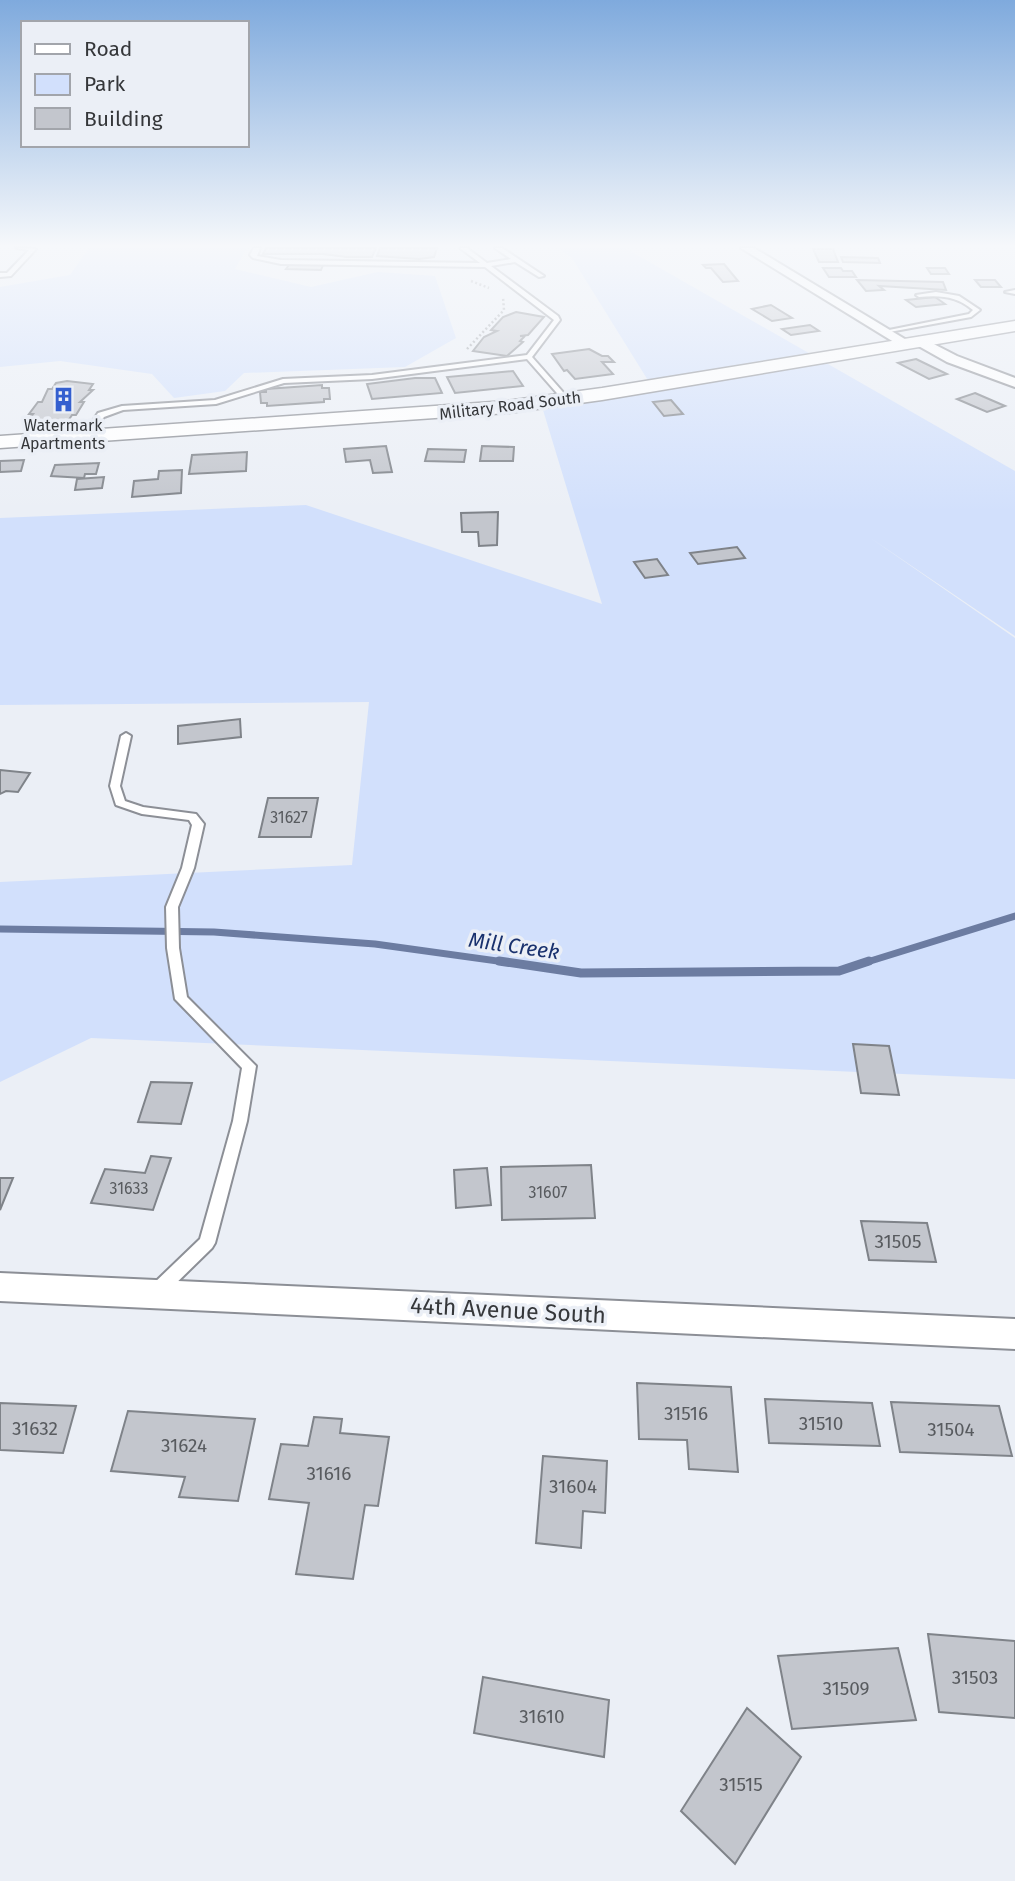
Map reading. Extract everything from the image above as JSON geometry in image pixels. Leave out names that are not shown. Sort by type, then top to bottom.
[{"type":"main road","name":"Military Road South","points":[[0,442],[448,412],[565,399],[953,336]]},
{"type":"street","points":[[897,336],[1015,383]]},
{"type":"street","name":"44th Avenue South","points":[[0,1287],[1015,1334]]},
{"type":"lane","points":[[92,436],[94,425],[101,415],[122,408],[216,402],[271,383],[372,377],[529,356],[545,336]]},
{"type":"lane","points":[[529,356],[565,399]]},
{"type":"lane","points":[[127,736],[115,786],[120,803],[142,810],[192,817],[198,824],[188,869],[172,907],[173,947],[181,999],[249,1066],[240,1121],[207,1244],[155,1294]]},
{"type":"path","points":[[460,365],[457,357],[460,351],[470,348],[481,336]]},
{"type":"green space","points":[[0,336],[455,336],[456,338],[405,367],[244,373],[225,391],[174,398],[152,374],[60,361],[0,367]]},
{"type":"green space","points":[[620,336],[779,336],[1015,471],[1015,636],[869,537],[1015,638],[1015,1079],[91,1038],[0,1082],[0,882],[352,865],[369,702],[0,705],[0,518],[306,505],[602,604],[543,410],[654,390]]},
{"type":"building","points":[[525,336],[520,341],[523,342],[507,356],[473,351],[484,337]]},
{"type":"building","points":[[589,349],[608,356],[614,362],[602,362],[613,374],[575,379],[567,370],[564,371],[552,354]]},
{"type":"building","points":[[916,359],[947,374],[929,379],[898,363]]},
{"type":"building","points":[[513,371],[523,386],[455,393],[447,377]]},
{"type":"building","points":[[435,378],[442,393],[372,399],[367,384]]},
{"type":"building","name":"Watermark Apartments","points":[[67,381],[93,384],[89,390],[93,390],[80,402],[84,402],[76,415],[72,415],[68,421],[28,420],[33,414],[29,414],[38,402],[42,402],[48,389],[52,389],[56,383]]},
{"type":"building","points":[[322,385],[322,388],[329,388],[330,399],[324,399],[324,402],[267,406],[267,403],[261,403],[260,392],[266,392],[266,389]]},
{"type":"building","points":[[975,393],[1005,406],[987,412],[957,399]]},
{"type":"building","points":[[671,400],[683,414],[664,416],[653,402]]},
{"type":"building","points":[[386,446],[392,472],[373,473],[370,460],[346,462],[344,449]]},
{"type":"building","points":[[482,446],[514,447],[513,461],[480,461]]},
{"type":"building","points":[[428,449],[466,450],[464,462],[425,461]]},
{"type":"building","points":[[247,452],[246,471],[189,474],[192,455]]},
{"type":"building","points":[[24,460],[21,471],[0,472],[0,461]]},
{"type":"building","points":[[99,463],[96,474],[85,474],[84,478],[51,476],[55,465]]},
{"type":"building","points":[[182,470],[181,493],[132,497],[134,481],[158,479],[159,471]]},
{"type":"building","points":[[104,477],[102,488],[75,490],[77,479]]},
{"type":"building","points":[[498,512],[497,545],[479,546],[478,532],[462,532],[461,513]]},
{"type":"building","points":[[737,547],[745,558],[698,564],[690,553]]},
{"type":"building","points":[[657,559],[668,575],[645,578],[634,562]]},
{"type":"building","points":[[240,719],[241,737],[178,744],[178,726]]},
{"type":"building","points":[[0,770],[30,773],[18,792],[6,791],[0,794]]},
{"type":"building","points":[[268,798],[318,798],[311,837],[259,837]]},
{"type":"building","points":[[853,1044],[889,1046],[899,1095],[861,1093]]},
{"type":"building","points":[[151,1082],[192,1083],[181,1124],[138,1122]]},
{"type":"building","points":[[151,1156],[171,1158],[153,1210],[91,1203],[105,1169],[145,1173]]},
{"type":"building","points":[[591,1165],[595,1218],[502,1220],[501,1167]]},
{"type":"building","points":[[487,1168],[491,1205],[456,1208],[454,1170]]},
{"type":"building","points":[[0,1178],[13,1178],[0,1210]]},
{"type":"building","points":[[861,1221],[927,1223],[936,1262],[869,1260]]},
{"type":"building","points":[[637,1383],[731,1387],[738,1472],[689,1469],[687,1440],[639,1439]]},
{"type":"building","points":[[765,1399],[872,1403],[880,1446],[769,1443]]},
{"type":"building","points":[[891,1402],[999,1406],[1012,1456],[900,1452]]},
{"type":"building","points":[[0,1403],[76,1406],[63,1453],[0,1450]]},
{"type":"building","points":[[128,1411],[255,1419],[238,1501],[179,1497],[185,1477],[111,1471]]},
{"type":"building","points":[[314,1417],[342,1419],[340,1433],[389,1437],[378,1506],[365,1505],[353,1579],[296,1574],[309,1503],[269,1499],[281,1444],[308,1446]]},
{"type":"building","points":[[543,1456],[607,1461],[605,1513],[583,1511],[581,1548],[536,1543]]},
{"type":"building","points":[[928,1634],[1015,1641],[1015,1718],[939,1712]]},
{"type":"building","points":[[898,1648],[916,1720],[792,1729],[778,1656]]},
{"type":"building","points":[[483,1677],[609,1700],[604,1757],[474,1733]]},
{"type":"building","points":[[747,1708],[801,1757],[735,1864],[681,1811]]},
{"type":"waterway","name":"Mill Creek","points":[[864,963],[1015,916]]},
{"type":"waterway","name":"Mill Creek","points":[[0,929],[214,932],[375,944],[512,963]]},
{"type":"waterway","name":"Mill Creek","points":[[499,961],[581,973],[839,971],[869,961]]},
{"type":"place","name":"Watermark Apartments","points":[[63,399]]}]
